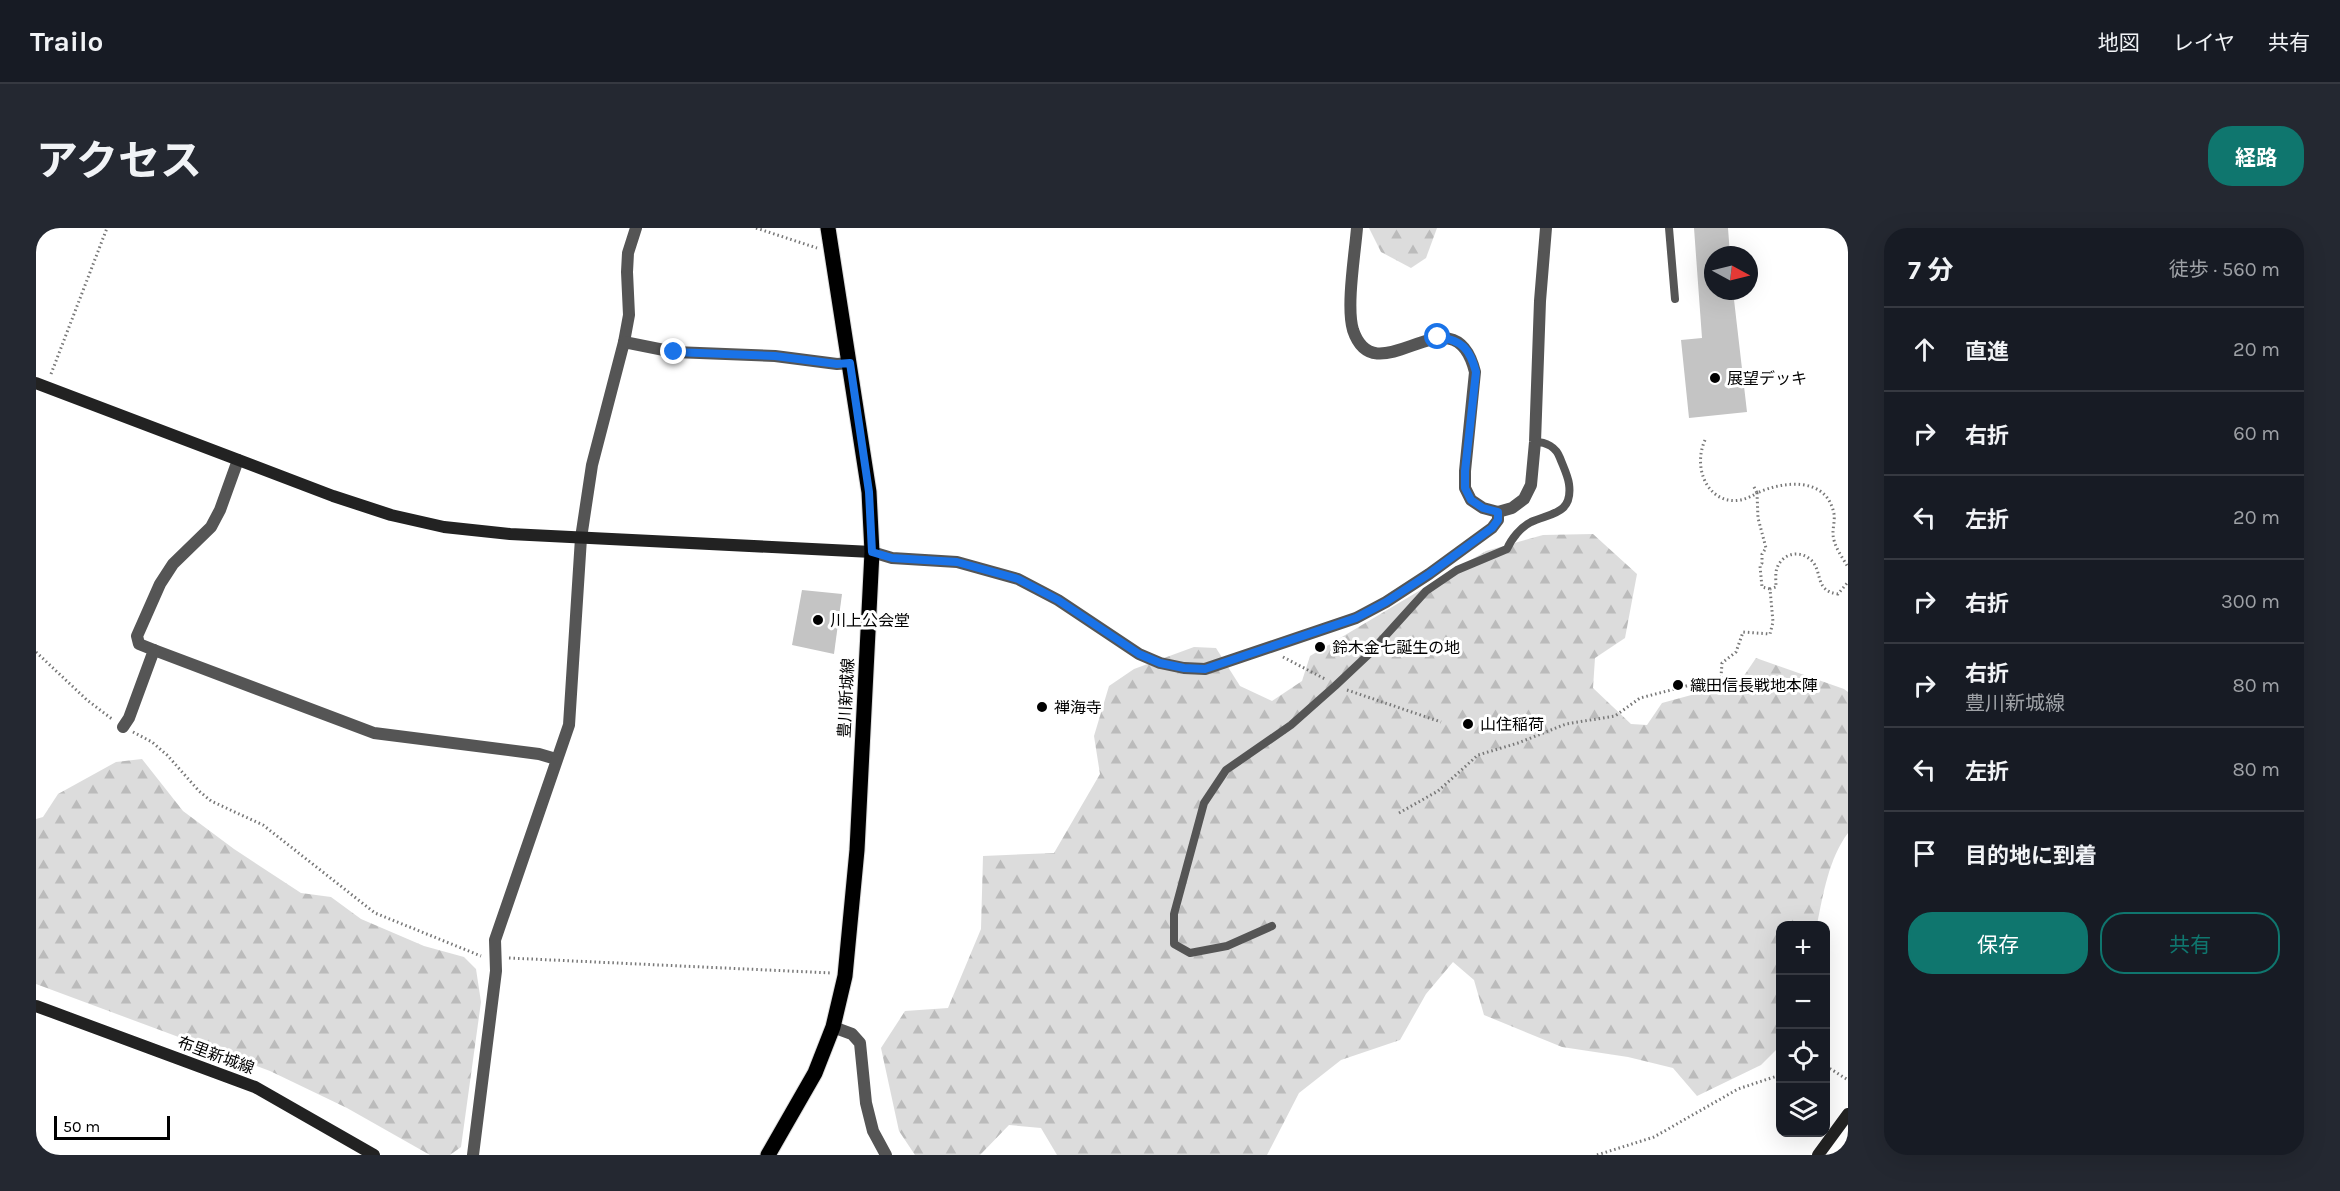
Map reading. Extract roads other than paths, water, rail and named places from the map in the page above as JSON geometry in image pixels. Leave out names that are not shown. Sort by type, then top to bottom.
[{"type":"main road","name":"豊川新城線","points":[[768,1155],[815,1073],[833,1027],[846,976],[856,850],[872,552],[869,492],[828,228]]},
{"type":"street","points":[[473,1155],[496,971],[495,940],[568,725],[581,538],[592,465],[629,315],[628,254],[636,228]]},
{"type":"street","points":[[1358,228],[1351,310],[1352,329],[1367,350],[1378,354],[1390,354],[1438,337],[1453,338],[1466,348],[1476,372],[1465,488],[1471,500],[1483,508],[1498,512],[1512,508],[1524,499],[1531,485],[1546,228]]},
{"type":"street","points":[[624,342],[674,352],[775,356],[837,364],[850,363]]},
{"type":"street","points":[[41,385],[352,502],[390,515],[444,527],[581,538],[872,552],[892,558],[957,562],[1018,579],[1058,600],[1139,654],[1160,663],[1184,668],[1205,669],[1356,618],[1429,574],[1492,528],[1498,520],[1498,512]]},
{"type":"street","points":[[238,460],[220,510],[211,527],[173,564],[160,584],[136,636],[139,644],[374,733],[539,754],[556,759]]},
{"type":"street","points":[[123,727],[129,718],[154,650]]},
{"type":"street","name":"布里新城線","points":[[36,1006],[255,1087],[374,1155]]},
{"type":"street","points":[[833,1027],[852,1034],[860,1043],[866,1103],[873,1131],[886,1155]]},
{"type":"street","points":[[1818,1155],[1848,1114]]},
{"type":"lane","points":[[1669,228],[1675,299]]},
{"type":"lane","points":[[1272,926],[1227,946],[1190,953],[1174,944],[1174,914],[1204,803],[1226,770],[1291,724],[1335,686],[1369,654],[1426,591],[1457,570],[1507,549],[1511,540],[1530,523],[1553,516],[1564,508],[1569,497],[1569,484],[1558,452],[1545,442],[1535,442]]},
{"type":"place","name":"展望デッキ","points":[[1715,378]]},
{"type":"place","name":"川上公会堂","points":[[818,620]]},
{"type":"place","name":"鈴木金七誕生の地","points":[[1320,647]]},
{"type":"place","name":"織田信長戦地本陣","points":[[1678,685]]},
{"type":"place","name":"禅海寺","points":[[1042,707]]},
{"type":"place","name":"山住稲荷","points":[[1468,724]]}]
